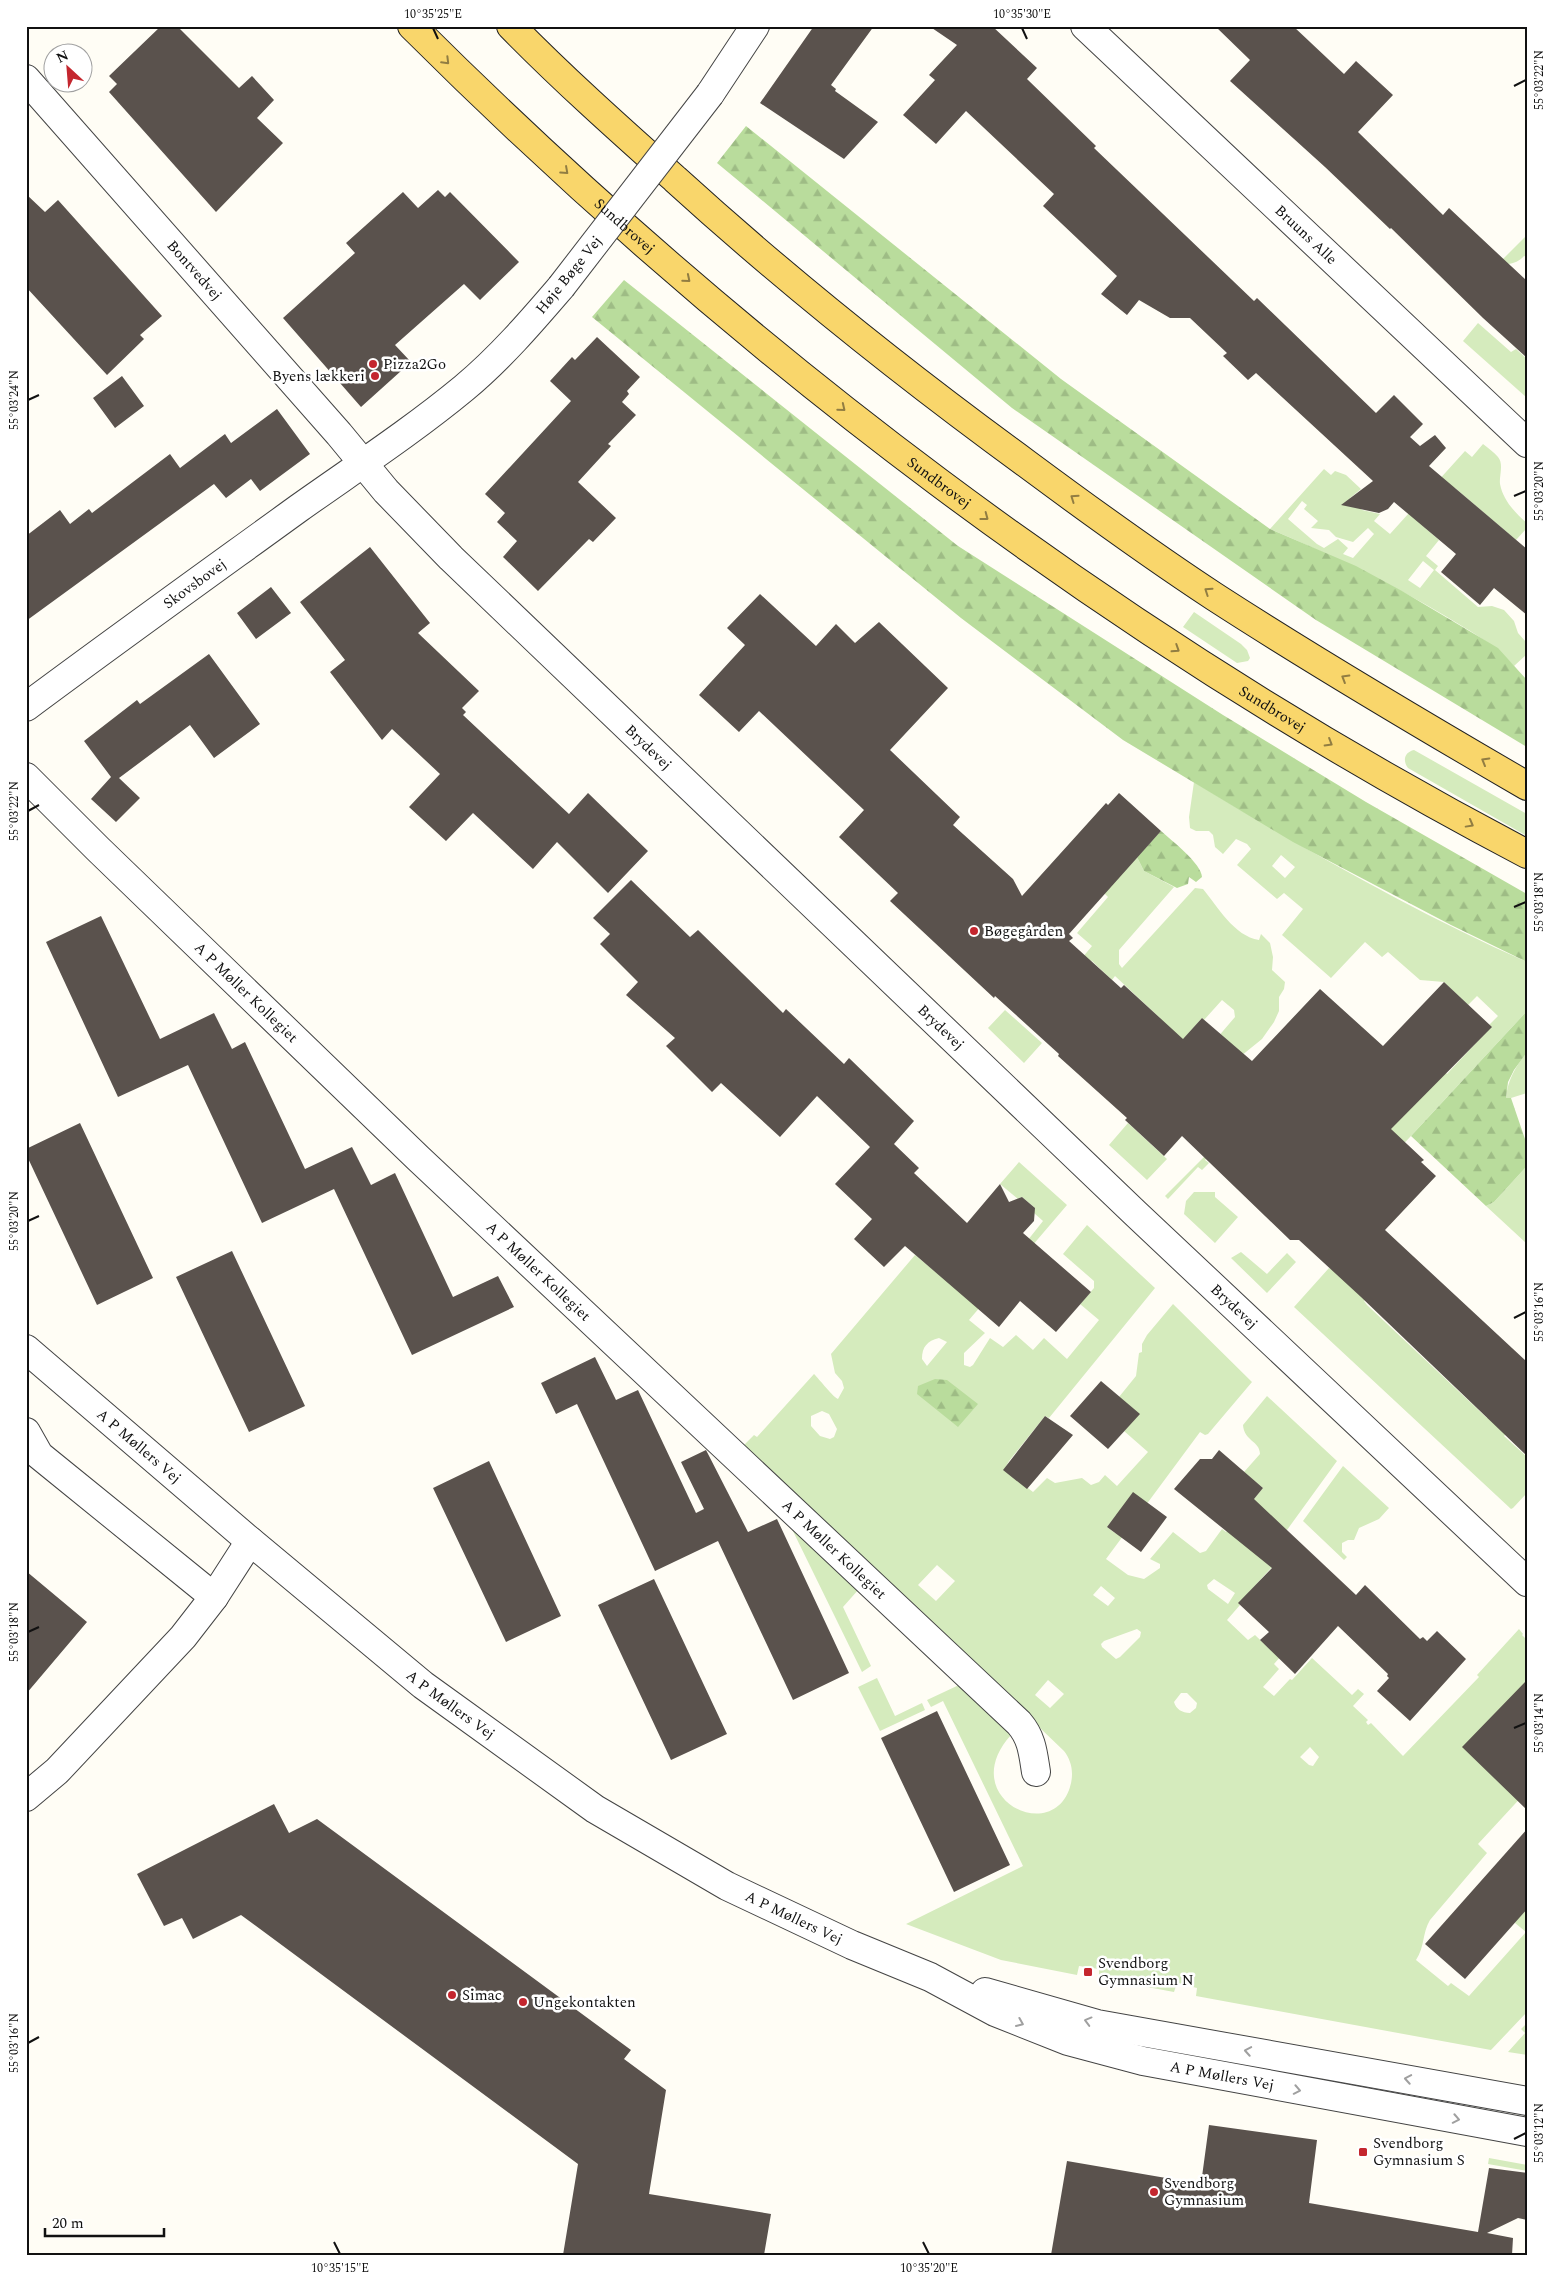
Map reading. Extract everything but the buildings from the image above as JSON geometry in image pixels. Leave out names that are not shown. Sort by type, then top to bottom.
[{"type":"main road","name":"Sundbrovej","points":[[412,26],[470,84],[679,272],[804,378],[965,502],[1064,574],[1204,667],[1371,768],[1527,854]]},
{"type":"main road","points":[[512,26],[592,104],[717,217],[836,318],[950,407],[1069,495],[1215,596],[1428,729],[1527,786]]},
{"type":"main road","points":[[526,26],[592,104]]},
{"type":"street","name":"Høje Bøge Vej","points":[[363,463],[483,372],[527,326],[561,287],[710,94],[755,26]]},
{"type":"street","name":"Bruuns Alle","points":[[1085,26],[1527,443]]},
{"type":"street","name":"Bontvedvej","points":[[26,79],[363,463]]},
{"type":"street","name":"Skovsbovej","points":[[26,707],[118,638],[363,463]]},
{"type":"street","name":"Brydevej","points":[[363,463],[386,491],[451,558],[1135,1213],[1527,1582]]},
{"type":"street","name":"A P Møller Kollegiet","points":[[26,777],[418,1158],[1019,1723],[1028,1734],[1032,1745],[1036,1772]]},
{"type":"street","name":"A P Møllers Vej","points":[[27,1352],[423,1685],[594,1809],[726,1886],[852,1945],[930,1977],[1002,2015],[1045,2033],[1098,2051],[1527,2132]]},
{"type":"street","points":[[26,1432],[39,1455],[214,1597]]},
{"type":"street","points":[[26,1797],[57,1771],[184,1637],[214,1597],[250,1541]]},
{"type":"street","name":"A P Møllers Vej","points":[[930,1977],[1096,2024],[1527,2101]]},
{"type":"green space","points":[[746,126],[1061,379],[1270,529],[1356,566],[1498,648],[1527,680],[1527,747],[1316,620],[1012,408],[717,163]]},
{"type":"green space","points":[[1527,235],[1527,257],[1524,256],[1513,263],[1506,264],[1500,262]]},
{"type":"green space","points":[[624,280],[958,546],[1223,715],[1366,802],[1527,894],[1527,962],[1451,925],[1293,842],[1123,740],[961,618],[592,317]]},
{"type":"green space","points":[[1478,323],[1511,352],[1516,349],[1527,359],[1527,398],[1463,341]]},
{"type":"green space","points":[[1483,444],[1498,457],[1501,467],[1500,484],[1504,495],[1514,510],[1527,523],[1527,528],[1516,540],[1455,488],[1423,526],[1439,540],[1426,556],[1438,566],[1435,570],[1478,607],[1492,606],[1504,610],[1514,621],[1518,633],[1527,643],[1527,654],[1514,666],[1482,639],[1426,605],[1360,570],[1270,529],[1324,469],[1331,475],[1335,471],[1346,475],[1361,489],[1350,498],[1362,510],[1380,514],[1374,521],[1390,534],[1465,451],[1472,457]],"holes":[[[1302,501],[1307,505],[1304,509],[1318,521],[1311,528],[1329,530],[1336,537],[1353,542],[1368,528],[1374,534],[1353,558],[1343,554],[1348,548],[1338,539],[1324,548],[1288,519]],[[1423,561],[1434,570],[1420,588],[1408,580]]]},
{"type":"green space","points":[[1194,612],[1241,644],[1247,650],[1250,658],[1248,661],[1237,663],[1183,627]]},
{"type":"green space","points":[[1414,750],[1527,814],[1527,836],[1408,768],[1405,757]]},
{"type":"green space","points":[[1194,782],[1399,900],[1527,962],[1527,1011],[1397,1151],[1387,1127],[1445,1072],[1447,1074],[1491,1027],[1489,1025],[1498,1016],[1477,996],[1468,1005],[1444,982],[1420,980],[1388,952],[1382,957],[1365,942],[1331,978],[1282,935],[1303,909],[1284,893],[1277,899],[1237,865],[1251,849],[1247,844],[1236,839],[1223,854],[1215,847],[1213,835],[1209,831],[1196,831],[1190,828],[1189,817]],"holes":[[[1281,855],[1295,867],[1285,878],[1272,866]]]},
{"type":"green space","points":[[1161,831],[1197,866],[1202,877],[1196,882],[1189,877],[1188,884],[1177,888],[1144,871],[1137,857]]},
{"type":"green space","points":[[1137,857],[1144,871],[1174,887],[1119,950],[1119,964],[1122,968],[1195,888],[1203,889],[1227,920],[1242,933],[1259,940],[1261,934],[1270,943],[1273,957],[1272,970],[1285,982],[1284,989],[1279,997],[1279,1011],[1262,1039],[1241,1056],[1205,1052],[1235,1017],[1234,1010],[1222,1000],[1204,1020],[1202,1018],[1170,1054],[1160,1018],[1115,976],[1112,980],[1092,961],[1082,958],[1092,946],[1077,933],[1108,897],[1104,893]]},
{"type":"green space","points":[[1005,1010],[1042,1043],[1024,1063],[988,1028]]},
{"type":"green space","points":[[1527,1011],[1527,1052],[1508,1082],[1506,1098],[1511,1098],[1527,1145],[1527,1166],[1494,1202],[1486,1206],[1411,1136]]},
{"type":"green space","points":[[1527,1052],[1527,1093],[1506,1098],[1508,1085],[1513,1074]]},
{"type":"green space","points":[[1242,1119],[1205,1160],[1209,1163],[1202,1170],[1198,1167],[1168,1199],[1165,1196]]},
{"type":"green space","points":[[1128,1123],[1167,1159],[1147,1180],[1109,1145]]},
{"type":"green space","points":[[1019,1162],[1067,1205],[969,1320],[985,1333],[964,1353],[964,1365],[970,1367],[973,1365],[990,1338],[1003,1347],[1016,1335],[1033,1350],[1044,1338],[1067,1359],[1099,1320],[1080,1304],[1094,1288],[1094,1281],[1063,1254],[1087,1225],[1155,1288],[1049,1418],[1045,1416],[1004,1470],[1033,1492],[1047,1478],[1055,1483],[1082,1478],[1091,1485],[1099,1482],[1105,1475],[1117,1486],[1148,1452],[1124,1431],[1139,1414],[1119,1397],[1136,1376],[1139,1353],[1142,1352],[1142,1344],[1147,1335],[1173,1304],[1252,1382],[1208,1434],[1205,1435],[1200,1432],[1106,1559],[1128,1575],[1144,1579],[1160,1568],[1160,1564],[1150,1559],[1173,1532],[1200,1553],[1206,1551],[1222,1529],[1226,1532],[1263,1488],[1244,1472],[1260,1454],[1257,1446],[1246,1434],[1243,1425],[1267,1396],[1337,1461],[1287,1530],[1273,1566],[1239,1603],[1240,1605],[1227,1620],[1248,1640],[1255,1635],[1275,1654],[1295,1640],[1274,1664],[1279,1669],[1263,1687],[1274,1696],[1312,1658],[1352,1695],[1358,1689],[1364,1694],[1353,1706],[1368,1720],[1366,1722],[1368,1725],[1371,1723],[1403,1756],[1479,1677],[1477,1675],[1519,1629],[1527,1640],[1527,1791],[1478,1844],[1487,1853],[1430,1920],[1416,1960],[1448,1986],[1451,1983],[1469,1996],[1526,1932],[1515,1923],[1527,1895],[1527,2012],[1491,2050],[1196,1996],[1197,1988],[1177,1983],[1174,1992],[1099,1978],[1099,1969],[1079,1966],[1077,1975],[1001,1960],[906,1924],[1023,1866],[943,1701],[931,1707],[927,1700],[959,1685],[1011,1735],[997,1757],[994,1778],[1000,1794],[1013,1806],[1029,1813],[1045,1812],[1060,1804],[1070,1787],[1072,1768],[1064,1751],[744,1445],[754,1435],[757,1437],[814,1374],[838,1399],[844,1388],[842,1381],[835,1373],[831,1354],[915,1255],[937,1273],[1004,1270],[1043,1221],[1034,1213],[1034,1207],[1022,1197],[1018,1199],[1000,1184]],"holes":[[[939,1338],[947,1342],[927,1366],[922,1359],[922,1355],[924,1348],[931,1341]],[[822,1411],[829,1414],[837,1429],[834,1437],[830,1439],[820,1436],[811,1426],[811,1416]],[[1116,1515],[1125,1521],[1115,1533],[1107,1527]],[[937,1565],[955,1581],[936,1601],[918,1585]],[[1214,1579],[1235,1593],[1228,1604],[1208,1589],[1207,1585]],[[1101,1586],[1115,1598],[1108,1606],[1093,1595]],[[1137,1629],[1141,1632],[1140,1637],[1116,1659],[1101,1644],[1104,1641]],[[1048,1680],[1064,1694],[1050,1708],[1035,1695]],[[1181,1693],[1187,1693],[1197,1703],[1196,1708],[1190,1713],[1176,1707],[1174,1702]],[[1310,1747],[1319,1757],[1313,1766],[1300,1757]]]},
{"type":"green space","points":[[1527,1166],[1527,1244],[1486,1206],[1494,1202]]},
{"type":"green space","points":[[1194,1192],[1215,1192],[1215,1197],[1238,1217],[1215,1243],[1184,1214],[1186,1201]]},
{"type":"green space","points":[[1241,1252],[1267,1274],[1287,1253],[1296,1262],[1267,1293],[1231,1258]]},
{"type":"green space","points":[[1329,1268],[1372,1293],[1364,1301],[1367,1305],[1487,1418],[1493,1411],[1511,1428],[1504,1436],[1527,1457],[1527,1493],[1513,1508],[1511,1509],[1294,1307]]},
{"type":"green space","points":[[935,1379],[947,1380],[978,1404],[958,1427],[917,1394],[918,1386]]},
{"type":"green space","points":[[1343,1466],[1389,1508],[1379,1519],[1359,1528],[1354,1540],[1342,1543],[1342,1552],[1347,1557],[1344,1560],[1303,1521]]},
{"type":"green space","points":[[788,1521],[859,1589],[843,1607],[871,1666],[862,1672]]},
{"type":"green space","points":[[877,1678],[895,1716],[922,1703],[925,1710],[880,1731],[858,1687]]},
{"type":"green space","points":[[1527,2023],[1527,2055],[1508,2052],[1525,2033],[1521,2029]]},
{"type":"green space","points":[[1489,2158],[1527,2165],[1527,2171],[1488,2164]]},
{"type":"place","name":"Pizza2Go","points":[[373,364]]},
{"type":"place","name":"Byens lækkeri","points":[[375,376]]},
{"type":"place","name":"Bøgegården","points":[[974,931]]},
{"type":"place","name":"Svendborg Gymnasium N","points":[[1088,1972]]},
{"type":"place","name":"Simac","points":[[452,1995]]},
{"type":"place","name":"Ungekontakten","points":[[523,2002]]},
{"type":"place","name":"Svendborg Gymnasium S","points":[[1363,2152]]},
{"type":"place","name":"Svendborg Gymnasium","points":[[1154,2192]]}]
